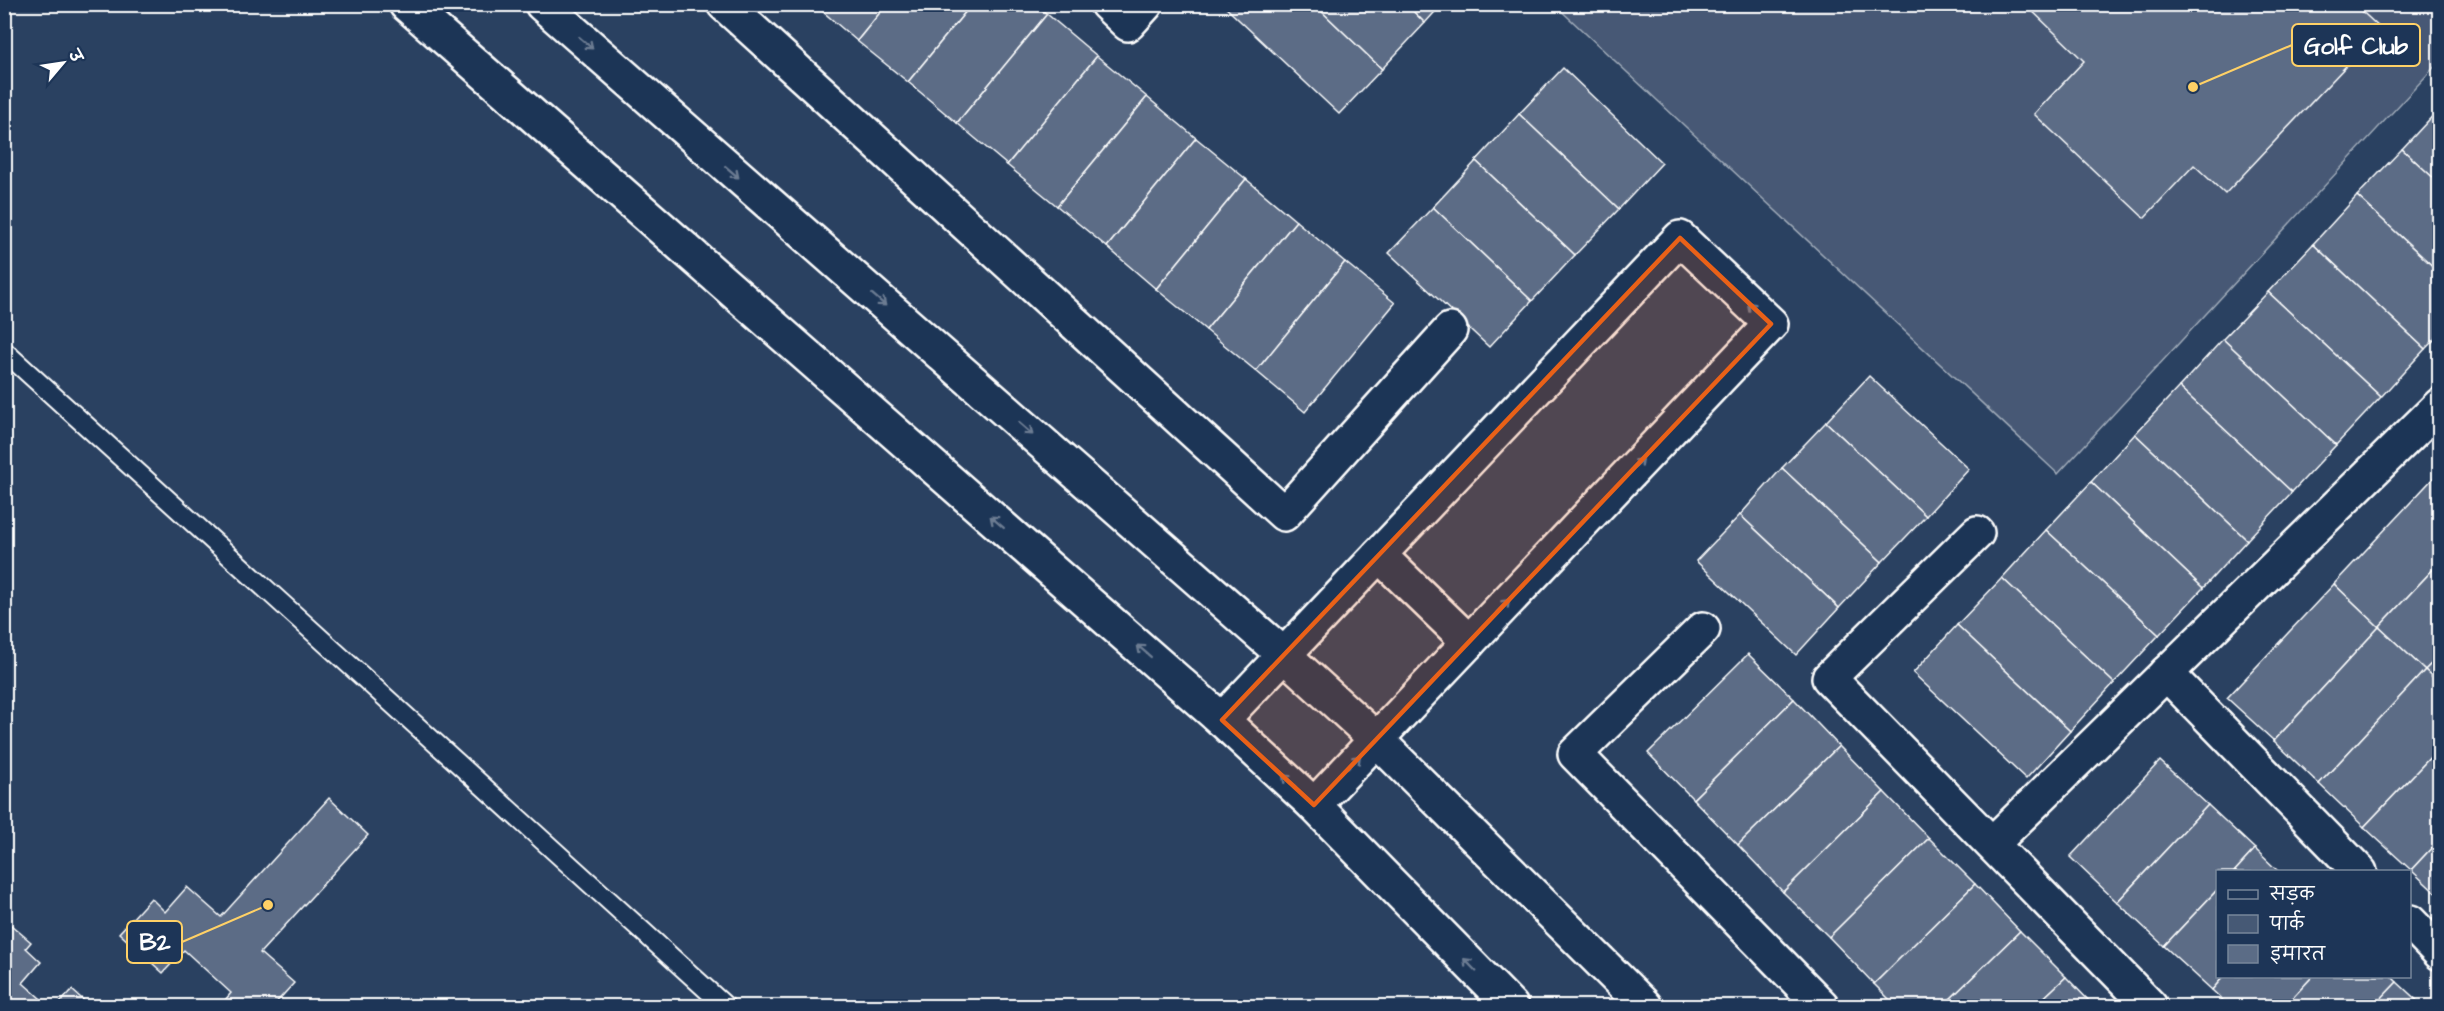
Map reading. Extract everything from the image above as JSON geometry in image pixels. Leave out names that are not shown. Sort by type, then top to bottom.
[{"type":"street","points":[[406,4],[1222,720],[1314,805],[1511,1006]]},
{"type":"street","points":[[542,4],[1284,655],[1376,739],[1645,1006]]},
{"type":"street","points":[[724,4],[1284,514],[1450,330]]},
{"type":"street","points":[[1107,4],[1128,24],[1146,4]]},
{"type":"street","points":[[1222,720],[1680,238],[1771,324],[1314,805]]},
{"type":"street","points":[[1992,844],[2439,405]]},
{"type":"street","points":[[1977,533],[1829,678],[2150,1006]]},
{"type":"street","points":[[1378,555],[1469,642]]},
{"type":"street","points":[[1702,629],[1575,754],[1822,1006]]},
{"type":"street","points":[[2166,673],[2358,870]]},
{"type":"street","points":[[2411,924],[2439,953]]},
{"type":"lane","points":[[4,351],[724,1006]]},
{"type":"highlighted area","points":[[1680,238],[1771,324],[1314,805],[1222,720]]},
{"type":"green space","points":[[1555,5],[2439,5],[2439,62],[2058,474]]},
{"type":"building","points":[[814,4],[887,4],[857,41]]},
{"type":"building","points":[[887,4],[972,4],[908,82],[857,41]]},
{"type":"building","points":[[972,4],[1035,4],[1047,14],[957,123],[908,82]]},
{"type":"building","points":[[1222,4],[1314,4],[1382,69],[1339,114]]},
{"type":"building","points":[[1314,4],[1406,4],[1425,23],[1382,69]]},
{"type":"building","points":[[1406,4],[1442,4],[1425,23]]},
{"type":"building","points":[[2025,4],[2354,4],[2381,29],[2225,194],[2194,165],[2144,218],[2034,114],[2084,61]]},
{"type":"building","points":[[1047,14],[1097,56],[1007,165],[957,123]]},
{"type":"building","points":[[1097,56],[1147,97],[1057,206],[1007,165]]},
{"type":"building","points":[[1563,68],[1662,163],[1619,209],[1519,114]]},
{"type":"building","points":[[1147,97],[1196,138],[1107,247],[1057,206]]},
{"type":"building","points":[[2440,108],[2440,184],[2402,149]]},
{"type":"building","points":[[1519,114],[1619,209],[1575,255],[1476,161]]},
{"type":"building","points":[[1196,138],[1246,179],[1156,289],[1107,247]]},
{"type":"building","points":[[2402,149],[2440,184],[2440,273],[2357,196]]},
{"type":"building","points":[[1476,161],[1575,255],[1532,301],[1433,207]]},
{"type":"building","points":[[1246,179],[1296,221],[1206,330],[1156,289]]},
{"type":"building","points":[[2357,196],[2440,273],[2440,334],[2425,349],[2313,244]]},
{"type":"building","points":[[1433,207],[1532,301],[1489,347],[1389,253]]},
{"type":"building","points":[[1296,221],[1345,262],[1256,371],[1206,330]]},
{"type":"building","points":[[2313,244],[2425,349],[2381,397],[2268,292]]},
{"type":"building","points":[[1345,262],[1395,303],[1305,412],[1256,371]]},
{"type":"building","points":[[2268,292],[2381,397],[2336,445],[2223,339]]},
{"type":"building","points":[[2223,339],[2336,445],[2292,492],[2179,387]]},
{"type":"building","points":[[1869,376],[1969,469],[1926,516],[1826,422]]},
{"type":"building","points":[[2179,387],[2292,492],[2247,540],[2135,434]]},
{"type":"building","points":[[1826,422],[1926,516],[1882,562],[1782,468]]},
{"type":"building","points":[[2135,434],[2247,540],[2203,588],[2091,482]]},
{"type":"building","points":[[1782,468],[1882,562],[1839,608],[1740,515]]},
{"type":"building","points":[[2440,471],[2440,562],[2379,627],[2334,584]]},
{"type":"building","points":[[2091,482],[2203,588],[2159,635],[2046,530]]},
{"type":"building","points":[[1740,515],[1839,608],[1796,655],[1696,561]]},
{"type":"building","points":[[2046,530],[2159,635],[2114,683],[2002,578]]},
{"type":"building","points":[[2440,562],[2440,655],[2425,670],[2379,627]]},
{"type":"building","points":[[2002,578],[2114,683],[2070,731],[1957,625]]},
{"type":"building","points":[[2334,584],[2379,627],[2274,741],[2227,698]]},
{"type":"building","points":[[1957,625],[2070,731],[2026,779],[1913,673]]},
{"type":"building","points":[[2379,627],[2425,670],[2319,784],[2274,741]]},
{"type":"building","points":[[1748,654],[1794,699],[1693,799],[1648,753]]},
{"type":"building","points":[[2440,655],[2440,684],[2425,670]]},
{"type":"building","points":[[2425,670],[2440,684],[2440,747],[2364,827],[2319,784]]},
{"type":"building","points":[[1794,699],[1839,746],[1738,845],[1693,799]]},
{"type":"building","points":[[1839,746],[1884,792],[1783,892],[1738,845]]},
{"type":"building","points":[[2440,747],[2440,839],[2411,870],[2364,827]]},
{"type":"building","points":[[2160,761],[2208,805],[2117,902],[2070,857]]},
{"type":"building","points":[[1884,792],[1929,838],[1829,937],[1783,892]]},
{"type":"building","points":[[329,798],[368,835],[260,953],[294,983],[273,1006],[220,1006],[231,993],[184,950],[163,973],[119,933],[151,898],[165,912],[187,887],[221,917]]},
{"type":"building","points":[[2208,805],[2255,849],[2236,870],[2216,870],[2216,891],[2164,946],[2117,902]]},
{"type":"building","points":[[1929,838],[1975,884],[1874,984],[1829,937]]},
{"type":"building","points":[[2440,839],[2440,897],[2411,870]]},
{"type":"building","points":[[2255,849],[2277,870],[2236,870]]},
{"type":"building","points":[[1975,884],[2020,931],[1943,1006],[1896,1006],[1874,984]]},
{"type":"building","points":[[2216,891],[2216,978],[2222,978],[2212,990],[2164,946]]},
{"type":"building","points":[[4,919],[31,942],[26,948],[41,962],[23,983],[49,1006],[4,1006]]},
{"type":"building","points":[[2020,931],[2066,977],[2035,1006],[1943,1006]]},
{"type":"building","points":[[2066,977],[2094,1006],[2035,1006]]},
{"type":"building","points":[[2222,978],[2311,978],[2285,1006],[2229,1006],[2212,990]]},
{"type":"building","points":[[2311,978],[2393,978],[2397,982],[2374,1006],[2285,1006]]},
{"type":"building","points":[[2397,982],[2423,1006],[2374,1006]]},
{"type":"building","points":[[72,990],[90,1006],[57,1006]]},
{"type":"building","points":[[95,1001],[101,1006],[90,1006]]},
{"type":"place","name":"Golf Club","points":[[2193,87]]},
{"type":"place","name":"B2","points":[[268,905]]}]
